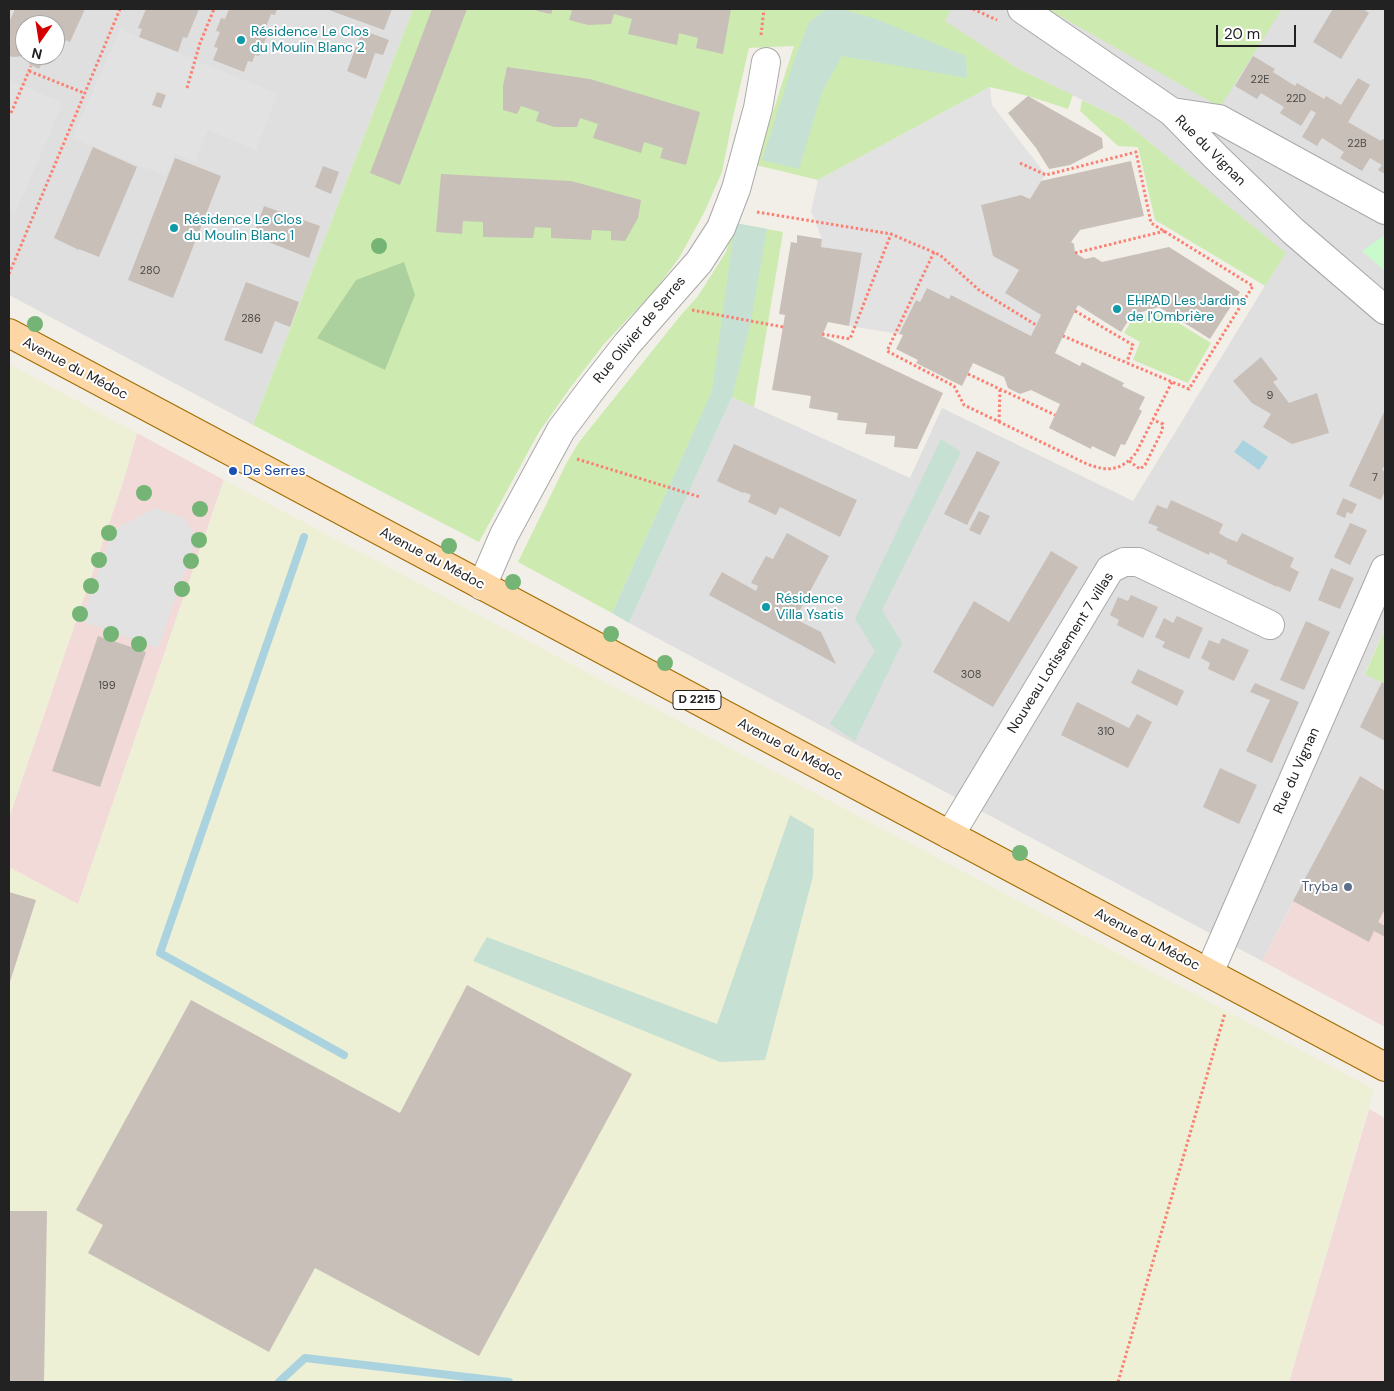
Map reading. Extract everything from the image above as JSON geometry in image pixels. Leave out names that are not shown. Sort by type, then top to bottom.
[{"type":"main road","name":"Avenue du Médoc","points":[[9,333],[1385,1067]]},
{"type":"street","name":"Rue du Vignan","points":[[1022,9],[1172,112],[1293,231],[1385,310]]},
{"type":"street","name":"Rue Olivier de Serres","points":[[482,586],[504,535],[562,430],[627,344],[699,262],[720,228],[736,189],[758,108],[766,62]]},
{"type":"street","points":[[1172,112],[1218,119],[1385,210]]},
{"type":"street","name":"Nouveau Lotissement 7 villas","points":[[950,835],[1110,569],[1124,562],[1138,562],[1270,625]]},
{"type":"street","name":"Rue du Vignan","points":[[1209,973],[1385,570]]},
{"type":"path","points":[[9,274],[120,9]]},
{"type":"path","points":[[187,88],[200,43],[214,9]]},
{"type":"path","points":[[11,112],[31,66]]},
{"type":"path","points":[[29,70],[84,93]]},
{"type":"path","points":[[1020,164],[1046,175],[1136,152],[1152,223],[1253,286],[1189,389],[1063,336]]},
{"type":"path","points":[[728,207],[891,234],[940,255],[979,290],[1036,325]]},
{"type":"path","points":[[1076,253],[1165,231]]},
{"type":"path","points":[[822,334],[850,339],[891,234]]},
{"type":"path","points":[[934,252],[887,351],[954,386],[964,406],[1087,464],[1098,468],[1110,469],[1120,467],[1136,453],[1172,382]]},
{"type":"path","points":[[1075,311],[1134,345],[1127,362]]},
{"type":"path","points":[[723,315],[783,327]]},
{"type":"path","points":[[968,374],[1055,416]]},
{"type":"path","points":[[999,422],[1000,390]]},
{"type":"path","points":[[1129,461],[1140,468],[1145,465],[1162,431],[1163,424],[1153,420]]},
{"type":"path","points":[[551,450],[700,497]]},
{"type":"path","points":[[1118,1382],[1233,986]]},
{"type":"shaded area","points":[[9,9],[413,9],[253,425],[9,295]]},
{"type":"shaded area","points":[[951,9],[1385,9],[1385,629],[1365,673],[1385,684],[1385,790],[1359,777],[1262,961],[629,623],[732,397],[910,478],[942,408],[1133,501],[1285,253],[1121,119],[1019,69],[944,21]]},
{"type":"shaded area","points":[[120,29],[278,94],[256,150],[208,130],[195,162],[175,154],[166,176],[72,138]]},
{"type":"shaded area","points":[[9,80],[63,103],[15,214],[9,211]]},
{"type":"shaded area","points":[[990,87],[992,105],[1046,175],[1030,199],[1021,195],[981,205],[993,255],[1019,270],[1005,293],[1041,315],[1031,336],[951,295],[949,299],[927,288],[920,302],[916,300],[899,334],[849,326],[861,254],[821,247],[822,239],[811,211],[818,180]]},
{"type":"shaded area","points":[[137,433],[224,480],[78,905],[9,867],[9,818],[123,482]]},
{"type":"shaded area","points":[[155,508],[184,518],[197,537],[158,648],[81,621],[113,530]]},
{"type":"shaded area","points":[[1360,776],[1385,790],[1385,1027],[1262,961]]},
{"type":"shaded area","points":[[1369,1109],[1385,1118],[1385,1382],[1289,1382]]},
{"type":"green space","points":[[413,9],[951,9],[945,21],[1019,69],[1073,95],[1068,109],[1028,96],[990,87],[818,180],[756,165],[794,46],[749,48],[722,172],[704,213],[679,258],[656,289],[604,344],[539,432],[479,542],[253,425]]},
{"type":"green space","points":[[826,9],[841,9],[876,19],[966,56],[967,78],[842,56],[822,92],[799,169],[762,160],[795,58],[809,22]]},
{"type":"green space","points":[[1052,9],[1282,9],[1220,107],[1051,11]]},
{"type":"green space","points":[[1082,100],[1121,119],[1286,253],[1265,286],[1155,220],[1138,147],[1118,146],[1080,111]]},
{"type":"green space","points":[[735,223],[783,232],[754,407],[732,397],[712,392],[612,613],[518,562],[567,462],[579,442],[698,296],[726,252]]},
{"type":"green space","points":[[735,223],[767,229],[751,321],[732,397],[629,623],[612,613],[712,391]]},
{"type":"green space","points":[[1385,235],[1385,271],[1362,251]]},
{"type":"green space","points":[[404,262],[415,295],[385,370],[317,338],[356,280]]},
{"type":"green space","points":[[1159,311],[1211,343],[1188,383],[1133,360],[1140,342],[1124,333],[1133,318]]},
{"type":"green space","points":[[9,364],[137,433],[123,482],[9,818]]},
{"type":"green space","points":[[941,439],[961,452],[882,610],[902,643],[855,741],[830,724],[875,651],[855,619]]},
{"type":"green space","points":[[224,480],[1374,1089],[1289,1382],[9,1382],[9,867],[78,904]]},
{"type":"green space","points":[[1385,629],[1385,684],[1365,674]]},
{"type":"green space","points":[[790,815],[814,829],[813,876],[765,1060],[720,1062],[473,961],[487,937],[717,1024]]},
{"type":"water","points":[[1243,440],[1268,457],[1259,470],[1234,452]]},
{"type":"building","points":[[15,9],[85,9],[70,42],[66,40],[65,42],[65,15],[15,15],[15,57],[9,56],[9,23]]},
{"type":"building","points":[[146,9],[199,9],[187,38],[183,37],[178,52],[139,37],[142,29],[138,28]]},
{"type":"building","name":"Résidence Le Clos du Moulin Blanc 2","points":[[229,9],[277,9],[275,15],[271,14],[266,27],[270,28],[259,56],[255,55],[252,62],[248,61],[244,72],[213,60],[218,48],[214,47],[220,32],[216,31],[221,18],[225,19]]},
{"type":"building","points":[[326,9],[392,9],[384,30]]},
{"type":"building","points":[[432,9],[467,9],[400,185],[370,173]]},
{"type":"building","points":[[536,9],[553,9],[551,14],[537,11]]},
{"type":"building","points":[[567,9],[731,9],[723,54],[696,48],[698,38],[679,33],[677,45],[628,34],[632,19],[614,14],[611,24],[588,25],[569,20],[572,11]]},
{"type":"building","points":[[1333,9],[1363,9],[1369,13],[1341,59],[1313,42]]},
{"type":"building","points":[[362,30],[389,40],[383,55],[375,53],[366,79],[347,71]]},
{"type":"building","points":[[1253,56],[1275,69],[1273,72],[1295,86],[1297,83],[1324,99],[1326,96],[1341,105],[1358,78],[1370,85],[1348,122],[1381,141],[1382,139],[1385,140],[1385,174],[1378,170],[1382,165],[1370,158],[1362,171],[1340,158],[1344,152],[1322,138],[1317,146],[1302,137],[1316,113],[1311,110],[1301,126],[1280,113],[1284,107],[1261,93],[1257,99],[1235,86]]},
{"type":"building","points":[[31,65],[41,65],[39,69]]},
{"type":"building","points":[[507,67],[590,79],[700,112],[686,165],[660,158],[663,148],[644,142],[641,153],[593,138],[598,124],[580,118],[577,127],[554,127],[536,121],[539,112],[521,106],[517,114],[503,110],[503,86]]},
{"type":"building","points":[[157,92],[166,95],[161,108],[152,105]]},
{"type":"building","points":[[1028,96],[1102,138],[1103,148],[1070,165],[1049,169],[1036,148],[1008,113]]},
{"type":"building","points":[[93,147],[137,167],[99,257],[54,238]]},
{"type":"building","name":"Résidence Le Clos du Moulin Blanc 1","points":[[175,158],[221,176],[173,298],[128,280]]},
{"type":"building","name":"EHPAD Les Jardins de l'Ombrière","points":[[1131,161],[1144,216],[1080,230],[1071,242],[1074,244],[1075,253],[1085,259],[1094,257],[1102,262],[1169,247],[1240,292],[1210,339],[1159,307],[1132,315],[1121,332],[1078,305],[1055,353],[1080,366],[1082,362],[1124,383],[1122,386],[1145,397],[1139,409],[1142,411],[1125,445],[1121,444],[1115,457],[1092,446],[1091,449],[1049,428],[1060,404],[1031,390],[1020,394],[1008,388],[1004,377],[973,363],[962,386],[916,363],[918,360],[896,349],[903,335],[899,334],[916,300],[920,302],[927,288],[949,299],[951,295],[1031,336],[1041,315],[1005,293],[1019,270],[993,256],[981,205],[1021,195],[1030,199],[1041,181]]},
{"type":"building","points":[[323,166],[339,172],[331,194],[315,187]]},
{"type":"building","points":[[441,174],[571,181],[641,200],[638,218],[625,241],[611,240],[611,231],[592,230],[591,240],[551,238],[551,228],[535,227],[533,238],[483,237],[483,222],[463,221],[462,234],[436,232]]},
{"type":"building","points":[[264,206],[320,226],[309,258],[253,236]]},
{"type":"building","points":[[797,235],[822,239],[821,247],[862,253],[849,326],[828,322],[822,336],[943,393],[917,449],[894,447],[895,436],[865,434],[867,423],[837,420],[838,413],[809,408],[811,396],[772,390],[785,315],[779,314],[791,242],[797,243]]},
{"type":"building","points":[[246,282],[299,302],[290,327],[275,321],[262,354],[224,340]]},
{"type":"building","points":[[1261,357],[1278,379],[1273,382],[1289,403],[1317,393],[1329,433],[1292,444],[1263,427],[1271,414],[1252,403],[1233,381]]},
{"type":"building","points":[[1385,410],[1385,464],[1382,470],[1385,472],[1385,491],[1381,500],[1349,486]]},
{"type":"building","points":[[734,444],[857,500],[840,537],[780,507],[776,515],[748,502],[751,495],[717,481]]},
{"type":"building","points":[[977,451],[1000,462],[967,525],[944,514]]},
{"type":"building","points":[[1343,498],[1357,504],[1352,514],[1347,512],[1345,518],[1336,514]]},
{"type":"building","points":[[1171,500],[1223,524],[1219,533],[1227,538],[1237,542],[1242,533],[1294,558],[1290,567],[1299,572],[1290,592],[1226,563],[1228,561],[1210,552],[1209,555],[1156,530],[1158,527],[1148,523],[1157,505],[1167,509]]},
{"type":"building","points":[[979,511],[990,516],[980,535],[969,530]]},
{"type":"building","points":[[1350,523],[1367,530],[1350,565],[1334,557]]},
{"type":"building","name":"Résidence Villa Ysatis","points":[[787,533],[829,556],[795,619],[821,632],[836,664],[709,595],[722,572],[756,591],[758,586],[751,583],[766,556],[773,559]]},
{"type":"building","points":[[1051,551],[1078,567],[993,707],[933,672],[974,601],[1009,622]]},
{"type":"building","points":[[1331,568],[1354,578],[1340,609],[1318,600]]},
{"type":"building","points":[[1131,595],[1158,607],[1143,638],[1117,625],[1119,620],[1110,615],[1118,597],[1128,601]]},
{"type":"building","points":[[1177,616],[1203,628],[1189,659],[1162,647],[1165,642],[1155,637],[1164,618],[1173,623]]},
{"type":"building","points":[[1306,621],[1330,632],[1304,690],[1280,680]]},
{"type":"building","points":[[98,636],[146,652],[100,787],[52,771]]},
{"type":"building","points":[[1222,638],[1249,650],[1234,681],[1208,669],[1210,663],[1201,658],[1209,640],[1219,644]]},
{"type":"building","points":[[1138,669],[1184,691],[1177,706],[1131,683]]},
{"type":"building","points":[[1382,682],[1385,684],[1385,741],[1360,727]]},
{"type":"building","points":[[1255,683],[1299,702],[1272,763],[1246,751],[1270,700],[1250,692]]},
{"type":"building","points":[[1077,702],[1129,728],[1137,714],[1152,722],[1128,768],[1061,735]]},
{"type":"building","points":[[1220,768],[1257,785],[1239,824],[1203,807]]},
{"type":"building","points":[[1360,776],[1385,791],[1385,909],[1378,922],[1385,926],[1385,937],[1374,931],[1369,942],[1293,901]]},
{"type":"building","points":[[9,892],[36,900],[9,985]]},
{"type":"building","points":[[467,985],[632,1074],[479,1356],[315,1268],[269,1352],[88,1253],[103,1225],[76,1210],[191,1000],[400,1113]]},
{"type":"building","points":[[9,1211],[47,1211],[44,1382],[9,1382]]},
{"type":"waterway","points":[[304,537],[160,953],[344,1055]]},
{"type":"waterway","points":[[279,1382],[305,1358],[509,1382]]},
{"type":"place","name":"Résidence Le Clos du Moulin Blanc 2","points":[[241,40]]},
{"type":"place","name":"Résidence Le Clos du Moulin Blanc 1","points":[[174,228]]},
{"type":"place","name":"EHPAD Les Jardins de l'Ombrière","points":[[1117,309]]},
{"type":"place","name":"De Serres","points":[[233,471]]},
{"type":"place","name":"Résidence Villa Ysatis","points":[[766,607]]},
{"type":"place","name":"Tryba","points":[[1348,887]]}]
